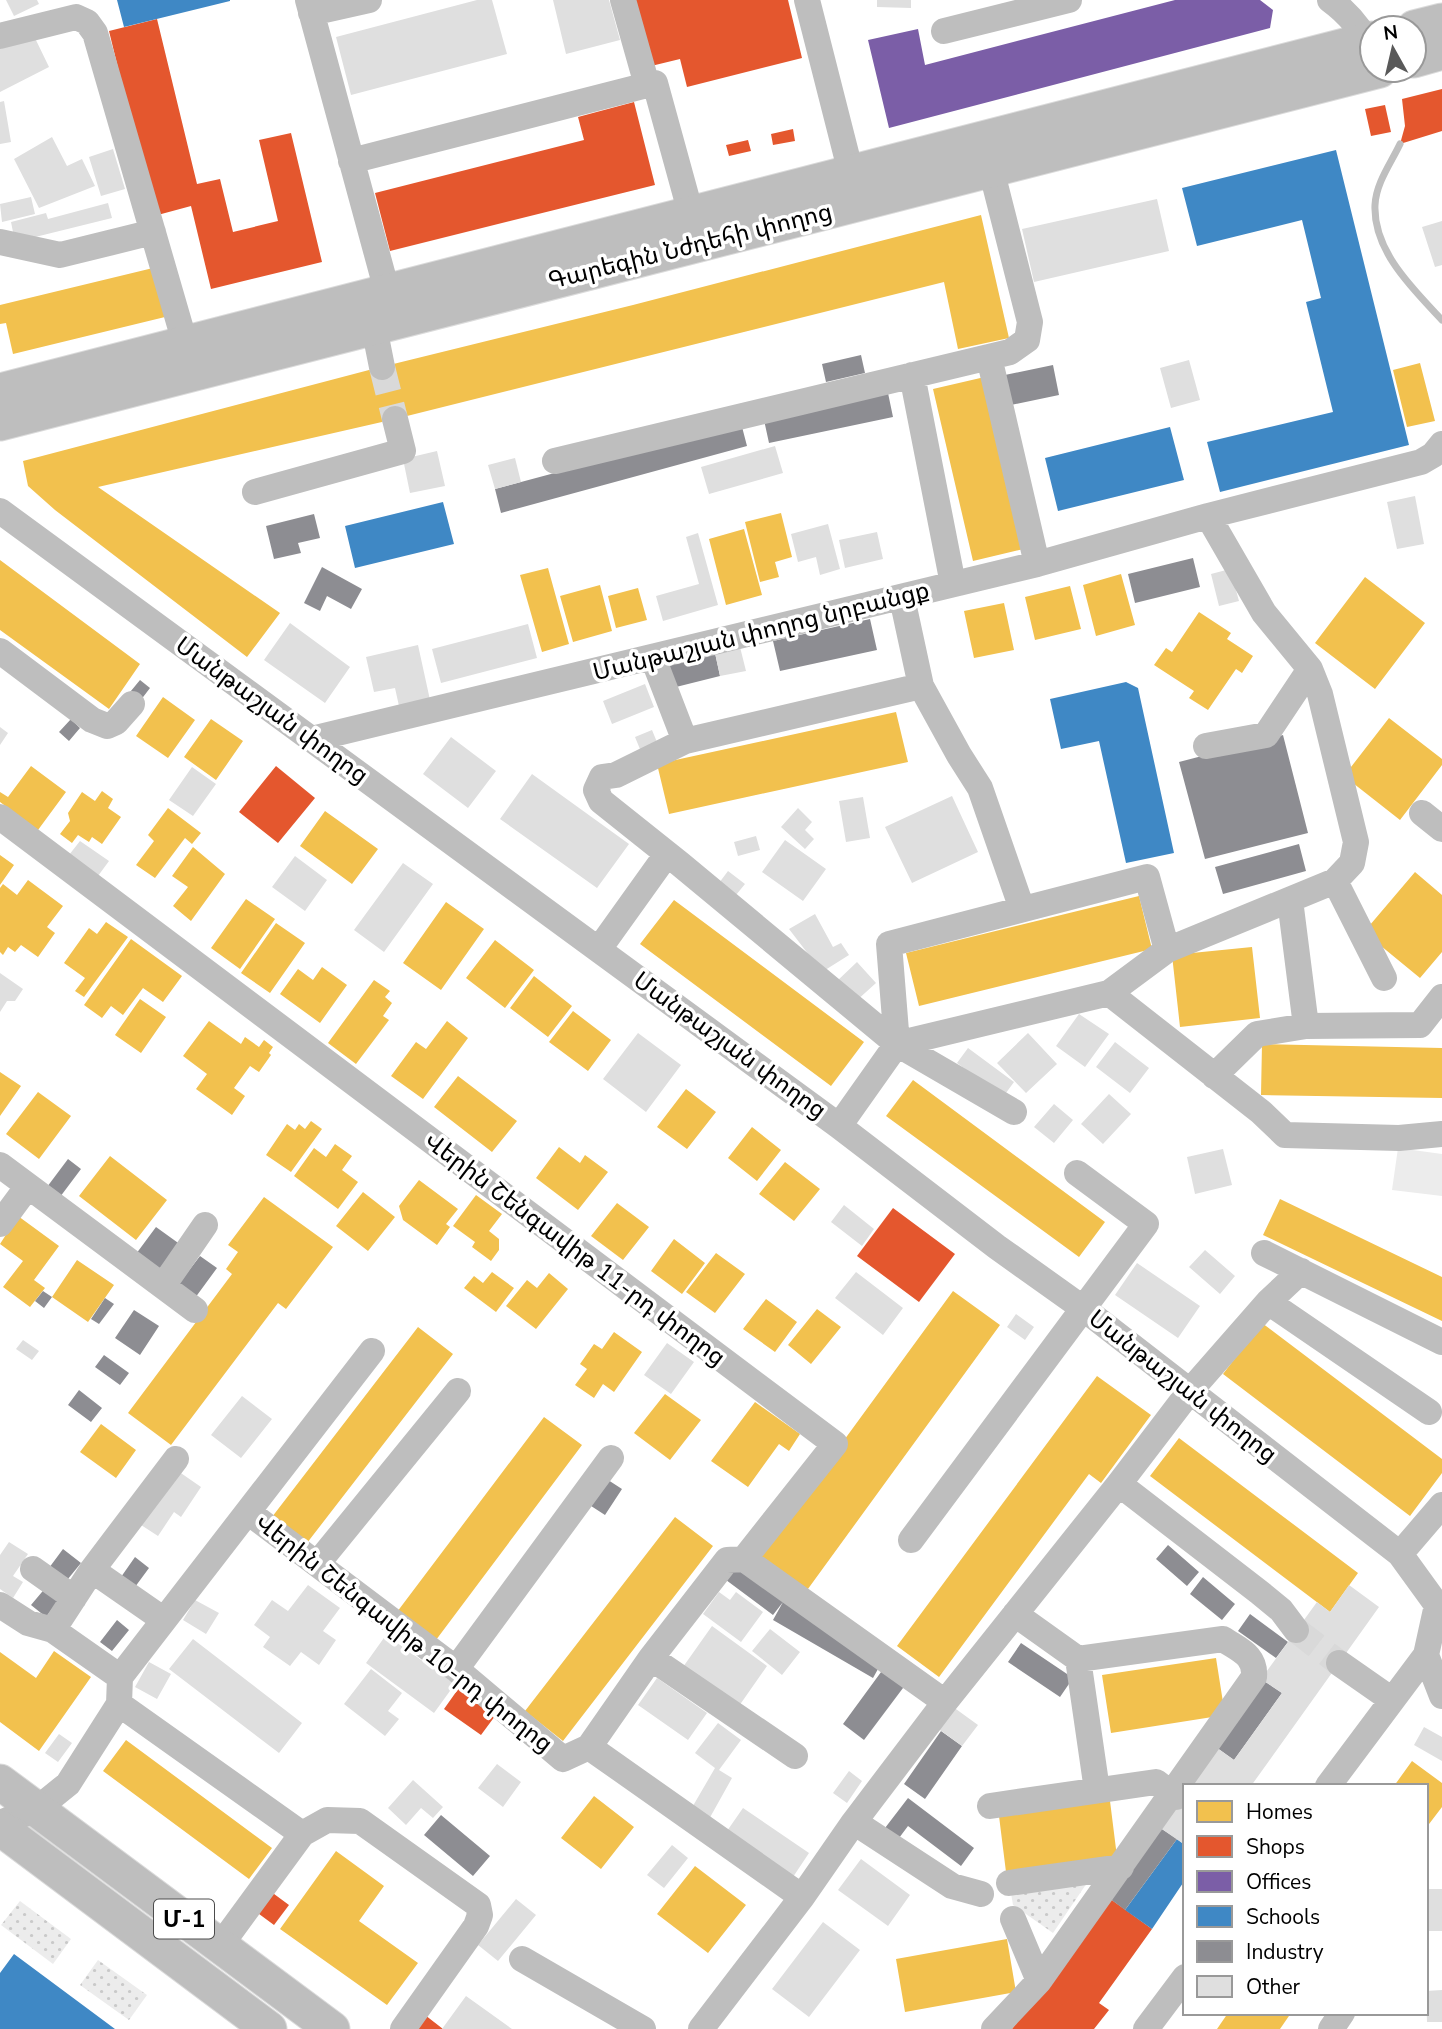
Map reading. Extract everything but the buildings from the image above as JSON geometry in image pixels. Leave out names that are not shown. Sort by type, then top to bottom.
[{"type":"main road","name":"Գարեգին Նժդեհի փողոց","points":[[0,391],[851,173],[1358,61]]},
{"type":"main road","name":"Գարեգին Նժդեհի փողոց","points":[[0,423],[991,169],[1358,62]]},
{"type":"main road","name":"Մ-1","points":[[0,1782],[332,2029]]},
{"type":"main road","name":"Մ-1","points":[[0,1826],[269,2029]]},
{"type":"street","points":[[369,0],[310,6],[387,292]]},
{"type":"street","points":[[623,0],[647,85]]},
{"type":"street","points":[[807,0],[851,173]]},
{"type":"street","points":[[944,31],[1005,8],[1069,0]]},
{"type":"street","points":[[1330,0],[1343,10],[1358,32]]},
{"type":"street","points":[[0,36],[76,8],[95,33],[185,344]]},
{"type":"street","points":[[351,161],[655,83],[691,214]]},
{"type":"street","points":[[555,461],[1010,352],[1027,340],[1030,322],[991,169]]},
{"type":"street","points":[[0,242],[60,255],[153,232]]},
{"type":"street","points":[[373,327],[382,367]]},
{"type":"street","points":[[989,357],[1037,564]]},
{"type":"street","points":[[912,375],[953,584]]},
{"type":"street","points":[[255,492],[404,451],[395,419]]},
{"type":"street","name":"Մանթաշյան փողոց նրբանցք","points":[[312,739],[1037,564],[1208,516],[1421,462],[1433,455],[1442,444]]},
{"type":"street","name":"Մանթաշյան փողոց","points":[[0,511],[839,1126],[997,1247],[1084,1309],[1400,1554],[1437,1605],[1426,1655]]},
{"type":"street","points":[[897,1044],[1109,993],[1167,950],[1335,881],[1352,863],[1356,842],[1320,694],[1310,669],[1264,613],[1208,516]]},
{"type":"street","points":[[902,598],[921,686],[980,788],[1022,909]]},
{"type":"street","points":[[0,651],[92,720],[107,726],[116,722],[132,704]]},
{"type":"street","points":[[653,657],[685,740]]},
{"type":"street","points":[[1206,746],[1266,735],[1310,669]]},
{"type":"street","points":[[921,686],[685,740],[616,775],[602,777],[596,790],[601,801],[897,1044],[1014,1112]]},
{"type":"street","name":"Վերին Շենգավիթ 11-րդ փողոց","points":[[0,817],[835,1444],[744,1559]]},
{"type":"street","points":[[599,948],[667,854]]},
{"type":"street","points":[[839,1126],[897,1044],[889,944],[1147,877],[1167,950]]},
{"type":"street","points":[[1335,881],[1384,978]]},
{"type":"street","points":[[1290,900],[1306,1026]]},
{"type":"street","points":[[1109,993],[1261,1112],[1285,1135],[1399,1138],[1442,1134]]},
{"type":"street","points":[[1214,1076],[1258,1034],[1306,1026],[1420,1025],[1442,997]]},
{"type":"street","points":[[0,1165],[195,1310]]},
{"type":"street","points":[[911,1540],[1146,1224],[1077,1173]]},
{"type":"street","points":[[0,1224],[28,1186]]},
{"type":"street","points":[[163,1286],[205,1225]]},
{"type":"street","points":[[1264,1253],[1442,1342]]},
{"type":"street","points":[[701,2029],[945,1702],[1191,1391],[1268,1302],[1301,1271]]},
{"type":"street","points":[[1268,1302],[1429,1412]]},
{"type":"street","points":[[0,1826],[37,1809],[68,1784],[119,1704],[120,1677],[372,1351]]},
{"type":"street","points":[[317,1564],[458,1391]]},
{"type":"street","points":[[456,1669],[611,1458]]},
{"type":"street","points":[[53,1630],[92,1570],[176,1459]]},
{"type":"street","points":[[1119,1485],[1281,1610],[1296,1630]]},
{"type":"street","points":[[1400,1554],[1442,1505]]},
{"type":"street","name":"Վերին Շենգավիթ 10-րդ փողոց","points":[[248,1512],[456,1669],[563,1759],[589,1747],[802,1897]]},
{"type":"street","points":[[589,1747],[651,1658],[727,1560],[744,1559],[945,1702]]},
{"type":"street","points":[[33,1569],[74,1598]]},
{"type":"street","points":[[92,1570],[164,1620]]},
{"type":"street","points":[[0,1605],[28,1623],[53,1630],[120,1677]]},
{"type":"street","points":[[993,2029],[1039,1981],[1173,1795],[1254,1677],[1255,1667],[1252,1659],[1223,1639],[1078,1659],[1015,1615]]},
{"type":"street","points":[[1426,1655],[1442,1696]]},
{"type":"street","points":[[1329,1784],[1426,1655]]},
{"type":"street","points":[[651,1658],[796,1756]]},
{"type":"street","points":[[1078,1659],[1097,1790]]},
{"type":"street","points":[[1339,1663],[1392,1700]]},
{"type":"street","points":[[119,1704],[302,1834]]},
{"type":"street","points":[[990,1806],[1156,1782],[1173,1795]]},
{"type":"street","points":[[220,1946],[302,1834],[327,1820],[360,1821],[478,1905],[480,1915],[476,1926],[403,2029]]},
{"type":"street","points":[[854,1822],[952,1886],[981,1894]]},
{"type":"street","points":[[1009,1883],[1121,1867]]},
{"type":"street","points":[[1013,1919],[1039,1981]]},
{"type":"street","points":[[522,1959],[643,2029]]},
{"type":"street","points":[[1146,2029],[1183,1980]]},
{"type":"shaded area","points":[[1398,1148],[1442,1154],[1442,1196],[1392,1190]]},
{"type":"shaded area","points":[[1089,1880],[1053,1933],[1013,1905],[1011,1893]]},
{"type":"shaded area","points":[[20,1901],[71,1939],[53,1964],[1,1925]]},
{"type":"shaded area","points":[[98,1960],[147,1995],[129,2020],[80,1985]]},
{"type":"waterway","points":[[1400,144],[1378,189],[1376,222],[1397,268],[1442,320]]},
{"type":"tunnel","points":[[382,367],[395,419]]},
{"type":"tunnel","points":[[1296,1630],[1339,1663]]}]
